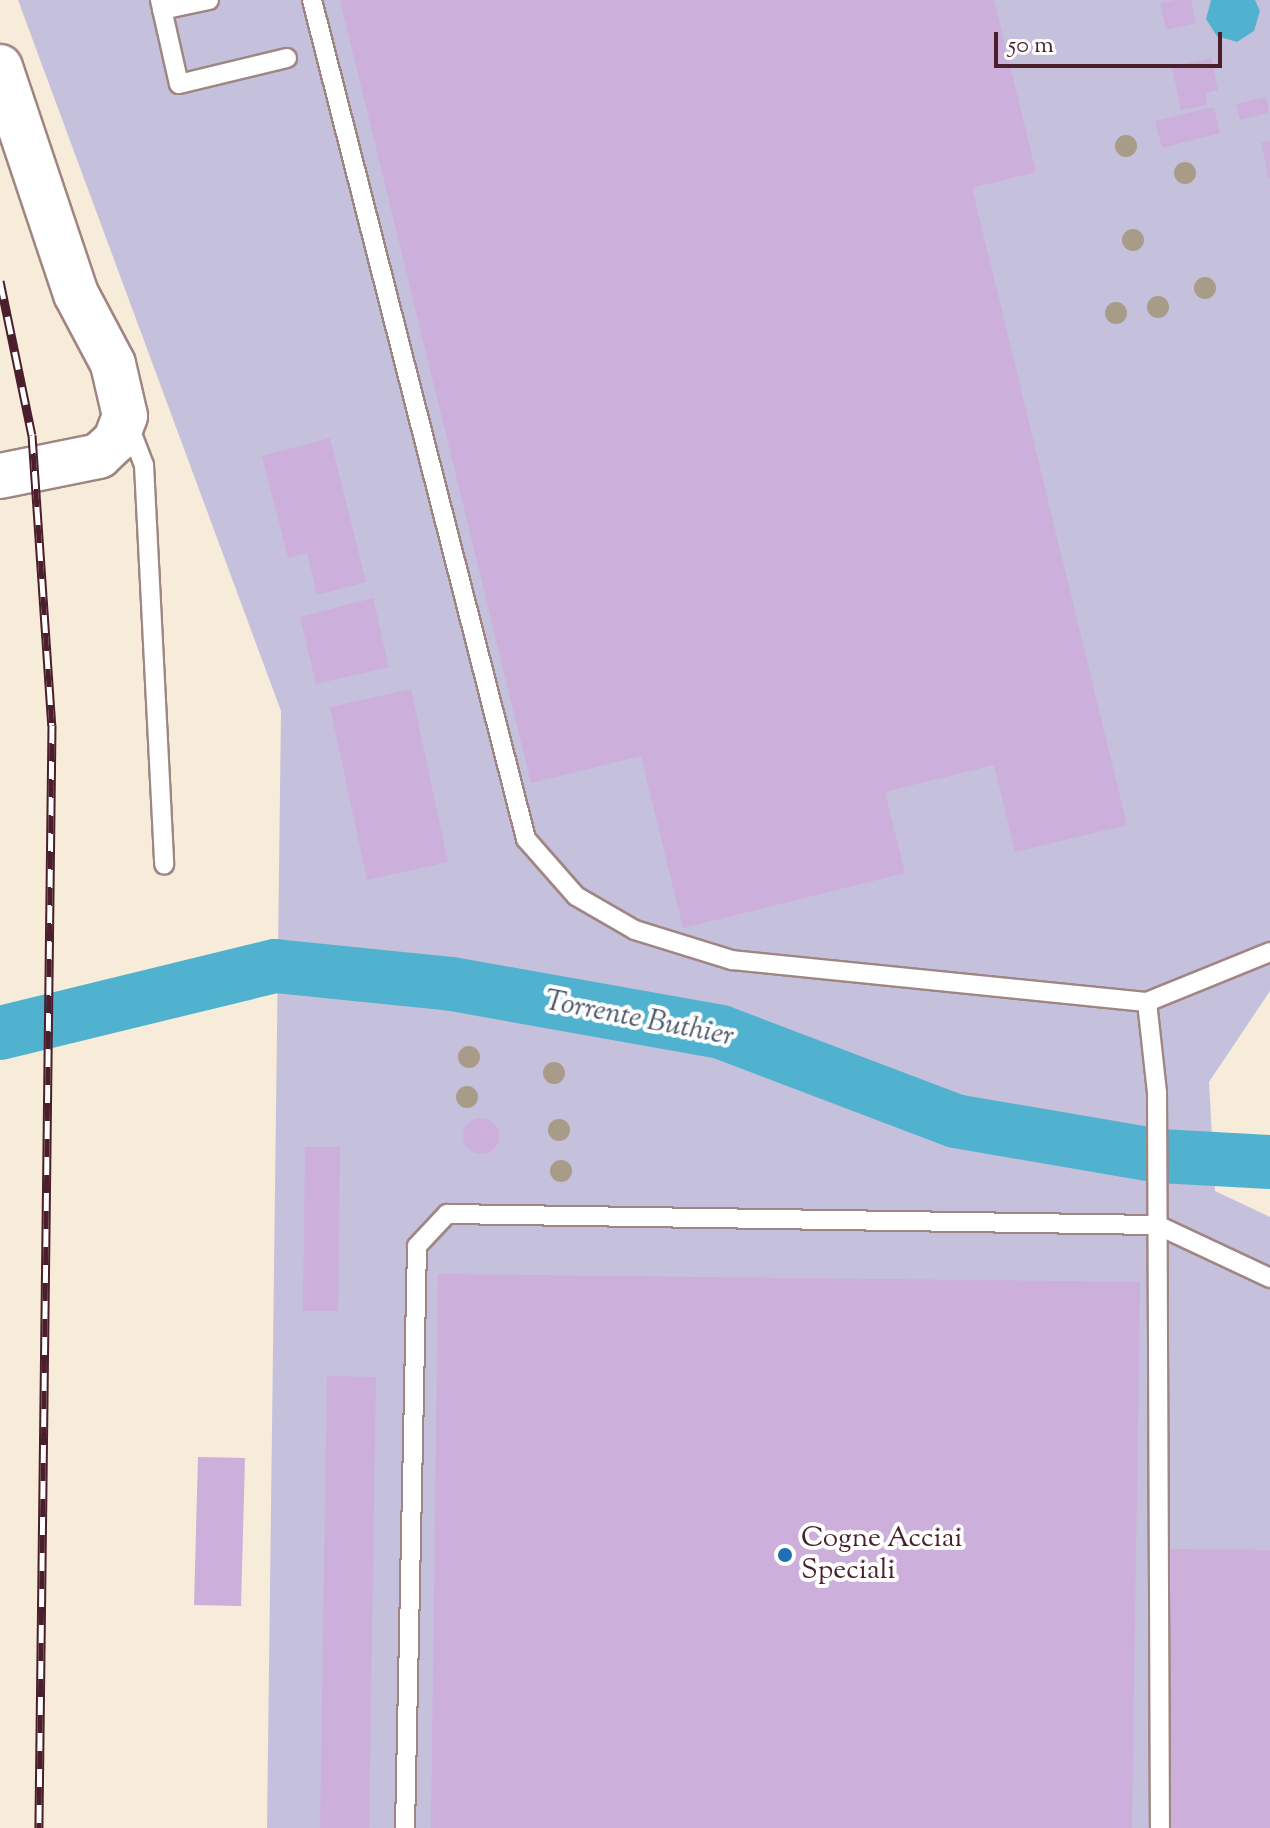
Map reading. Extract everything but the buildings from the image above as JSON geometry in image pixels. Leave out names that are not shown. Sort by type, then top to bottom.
[{"type":"street","points":[[0,67],[76,294],[113,364],[125,416],[116,440],[99,456],[0,476]]},
{"type":"lane","points":[[209,0],[161,5],[179,84],[287,58]]},
{"type":"lane","points":[[312,0],[526,839],[576,896],[635,930],[732,960],[1147,1002],[1270,952]]},
{"type":"lane","points":[[125,416],[144,465],[164,865]]},
{"type":"lane","points":[[1147,1002],[1157,1092],[1160,1828]]},
{"type":"lane","points":[[405,1828],[417,1246],[447,1214],[1157,1225],[1270,1278]]},
{"type":"shaded area","name":"Cogne Acciai Speciali","points":[[18,0],[1270,0],[1270,991],[1209,1082],[1215,1191],[1270,1217],[1270,1828],[267,1828],[281,711]]},
{"type":"water","points":[[1211,0],[1255,0],[1260,11],[1254,31],[1237,42],[1217,36],[1206,19]]},
{"type":"waterway","name":"Torrente Buthier","points":[[0,1033],[275,966],[452,984],[721,1032],[955,1121],[1160,1156],[1270,1162]]},
{"type":"railway","points":[[0,281],[32,435],[52,725],[39,1828]]},
{"type":"place","name":"Cogne Acciai Speciali","points":[[785,1555]]}]
